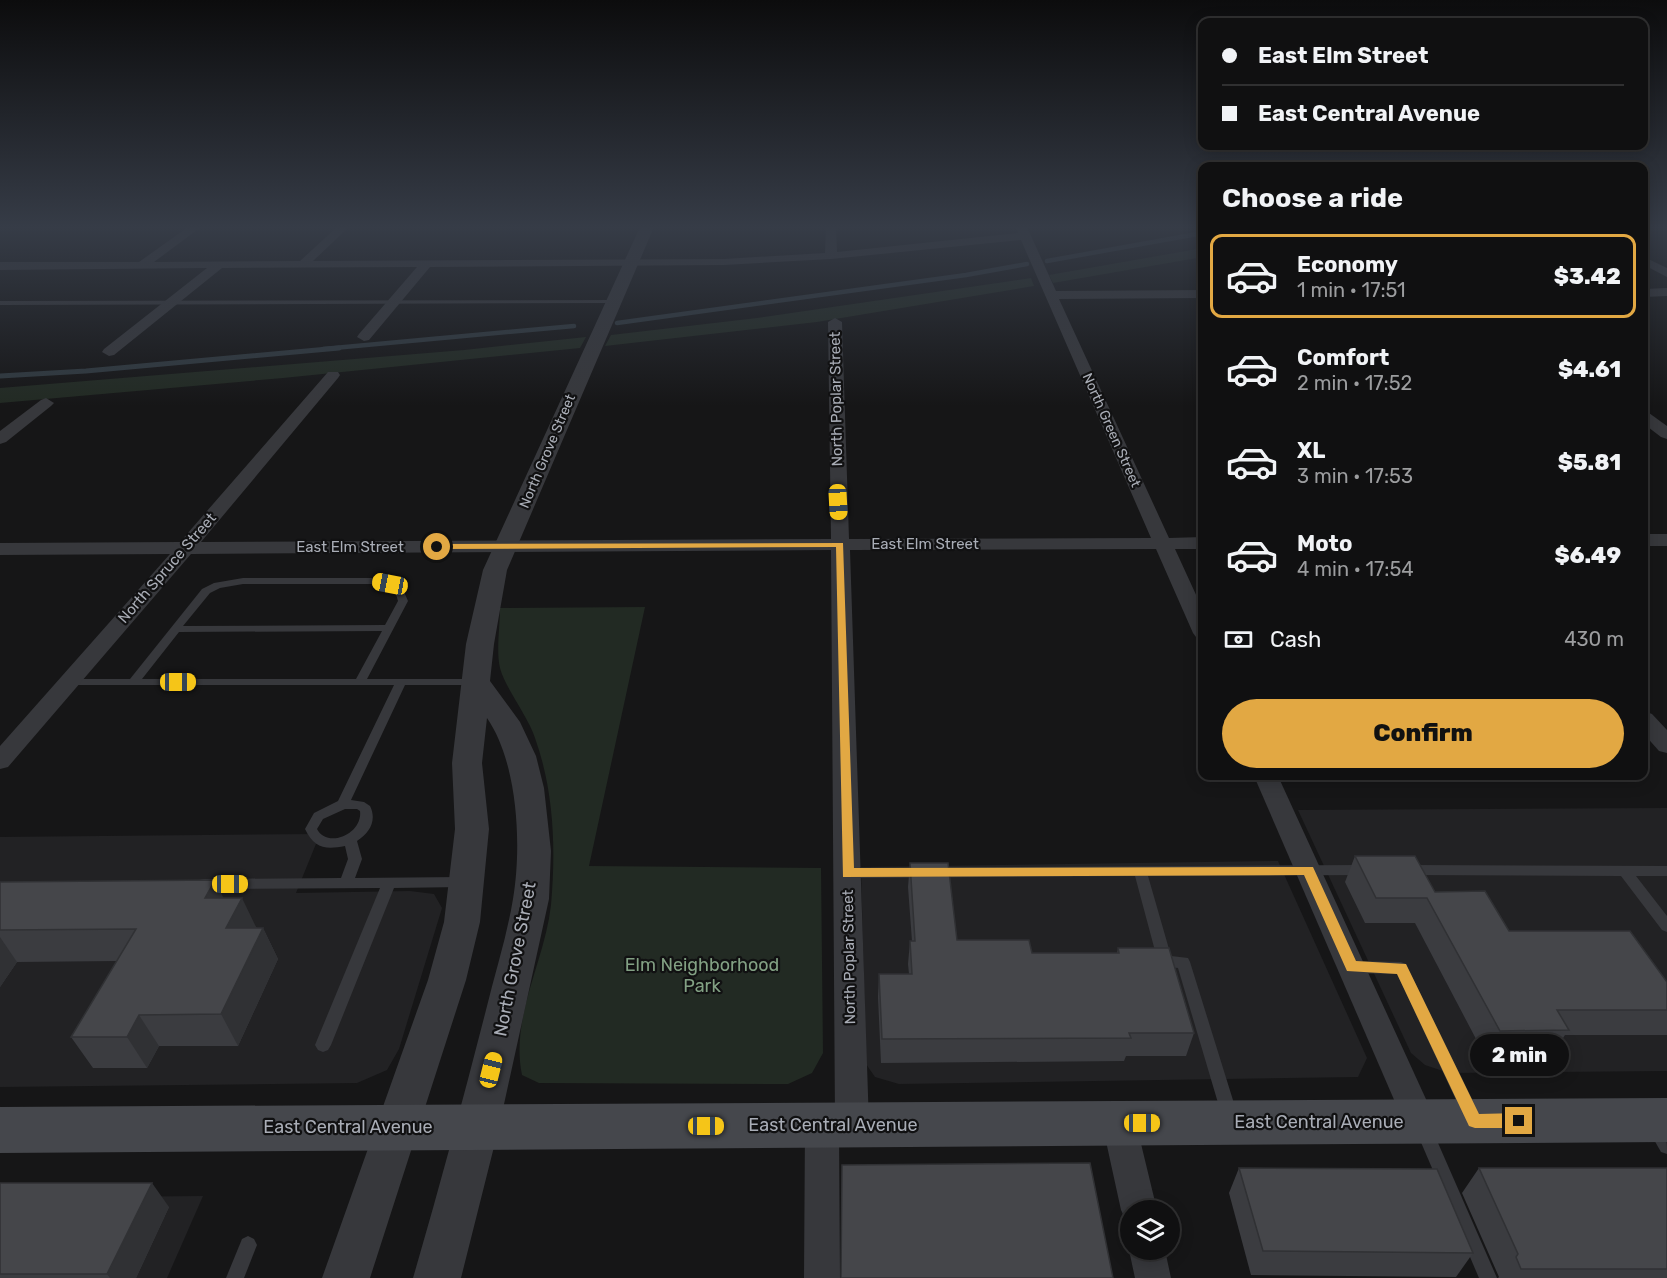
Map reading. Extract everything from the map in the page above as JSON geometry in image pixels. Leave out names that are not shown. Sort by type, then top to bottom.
[{"type":"main road","name":"East Central Avenue","points":[[0,1130],[1420,1121],[1475,1121],[1662,1129]]},
{"type":"street","points":[[109,352],[193,287]]},
{"type":"street","points":[[364,337],[407,287]]},
{"type":"street","name":"North Grove Street","points":[[346,1278],[447,980],[462,922],[472,829],[467,763],[480,644],[495,570],[619,287]]},
{"type":"street","name":"North Green Street","points":[[1047,287],[1198,622]]},
{"type":"street","points":[[1648,292],[1667,292]]},
{"type":"street","points":[[1051,295],[1198,294]]},
{"type":"street","name":"North Poplar Street","points":[[822,1278],[837,1125],[848,873],[835,322]]},
{"type":"street","name":"North Spruce Street","points":[[0,760],[333,375]]},
{"type":"street","points":[[0,439],[46,403]]},
{"type":"street","points":[[1648,419],[1667,434]]},
{"type":"street","points":[[1648,540],[1667,540]]},
{"type":"street","name":"East Elm Street","points":[[0,549],[1198,543]]},
{"type":"street","name":"North Grove Street","points":[[437,1278],[478,1127],[531,899],[534,851],[528,788],[521,756],[505,722],[476,682]]},
{"type":"street","points":[[1648,724],[1667,745]]},
{"type":"street","points":[[1268,780],[1420,1121]]},
{"type":"street","points":[[1119,1123],[1137,1200]]},
{"type":"street","points":[[1150,1260],[1154,1278]]},
{"type":"lane","points":[[0,303],[613,301]]},
{"type":"lane","points":[[133,682],[206,591],[217,585],[243,582],[343,581],[376,581],[390,584],[399,589],[403,601],[360,682]]},
{"type":"lane","points":[[176,629],[388,628]]},
{"type":"lane","points":[[67,682],[476,682]]},
{"type":"lane","points":[[343,804],[401,682]]},
{"type":"lane","points":[[343,804],[360,806],[368,814],[364,827],[350,839],[322,843],[312,835],[311,829],[318,816],[343,804]]},
{"type":"lane","points":[[346,883],[355,859],[350,839]]},
{"type":"lane","points":[[848,873],[1375,870]]},
{"type":"lane","points":[[1399,870],[1667,871]]},
{"type":"lane","points":[[1140,871],[1165,962],[1183,962],[1232,1123]]},
{"type":"lane","points":[[1625,871],[1667,926]]},
{"type":"lane","points":[[191,884],[466,882]]},
{"type":"lane","points":[[323,1045],[389,883]]},
{"type":"lane","points":[[1352,967],[1401,968],[1475,1121]]},
{"type":"lane","points":[[1420,1121],[1488,1278]]},
{"type":"lane","points":[[235,1278],[248,1245]]},
{"type":"shaded area","points":[[1667,808],[1667,1071],[1449,1073],[1425,1065],[1411,1053],[1298,810]]},
{"type":"shaded area","points":[[320,834],[296,893],[410,891],[434,894],[442,908],[399,1049],[387,1070],[357,1083],[0,1087],[0,837]]},
{"type":"shaded area","points":[[1278,861],[1367,1058],[1358,1077],[899,1084],[875,1077],[866,1064],[861,867]]},
{"type":"shaded area","points":[[203,1196],[167,1278],[0,1278],[0,1198]]},
{"type":"green space","points":[[972,287],[1030,287],[817,322],[605,346],[611,335],[757,318]]},
{"type":"green space","points":[[586,337],[580,348],[283,378],[0,403],[0,388],[464,350]]},
{"type":"green space","name":"Elm Neighborhood Park","points":[[645,607],[589,866],[821,868],[823,1053],[812,1073],[788,1084],[539,1083],[522,1075],[520,1053],[524,1010],[548,926],[551,905],[552,820],[546,779],[532,729],[500,668],[498,646],[500,608]]},
{"type":"building","points":[[1355,856],[1415,856],[1435,892],[1485,891],[1509,931],[1630,931],[1667,982],[1667,1010],[1557,1010],[1569,1030],[1500,1031],[1427,898],[1376,898]]},
{"type":"building","points":[[910,863],[948,863],[957,940],[1029,940],[1032,953],[1119,953],[1118,948],[1169,948],[1194,1033],[1129,1033],[1131,1038],[882,1039],[879,974],[912,974],[910,941],[915,941]]},
{"type":"building","points":[[215,880],[205,898],[242,898],[226,928],[263,928],[221,1014],[139,1015],[127,1037],[71,1037],[136,929],[0,930],[0,882]]},
{"type":"building","points":[[1090,1163],[1113,1278],[841,1278],[842,1165]]},
{"type":"building","points":[[1239,1168],[1437,1169],[1473,1253],[1263,1251]]},
{"type":"building","points":[[1479,1168],[1667,1168],[1667,1269],[1521,1269],[1516,1257],[1518,1254]]},
{"type":"building","points":[[0,1183],[152,1183],[107,1274],[0,1274]]},
{"type":"waterway","points":[[617,323],[881,287]]},
{"type":"waterway","points":[[323,349],[574,326]]},
{"type":"waterway","points":[[0,376],[86,371],[339,348]]},
{"type":"route","points":[[437,547],[840,545],[848,873],[1308,870],[1352,967],[1401,968],[1475,1121],[1519,1121]]}]
